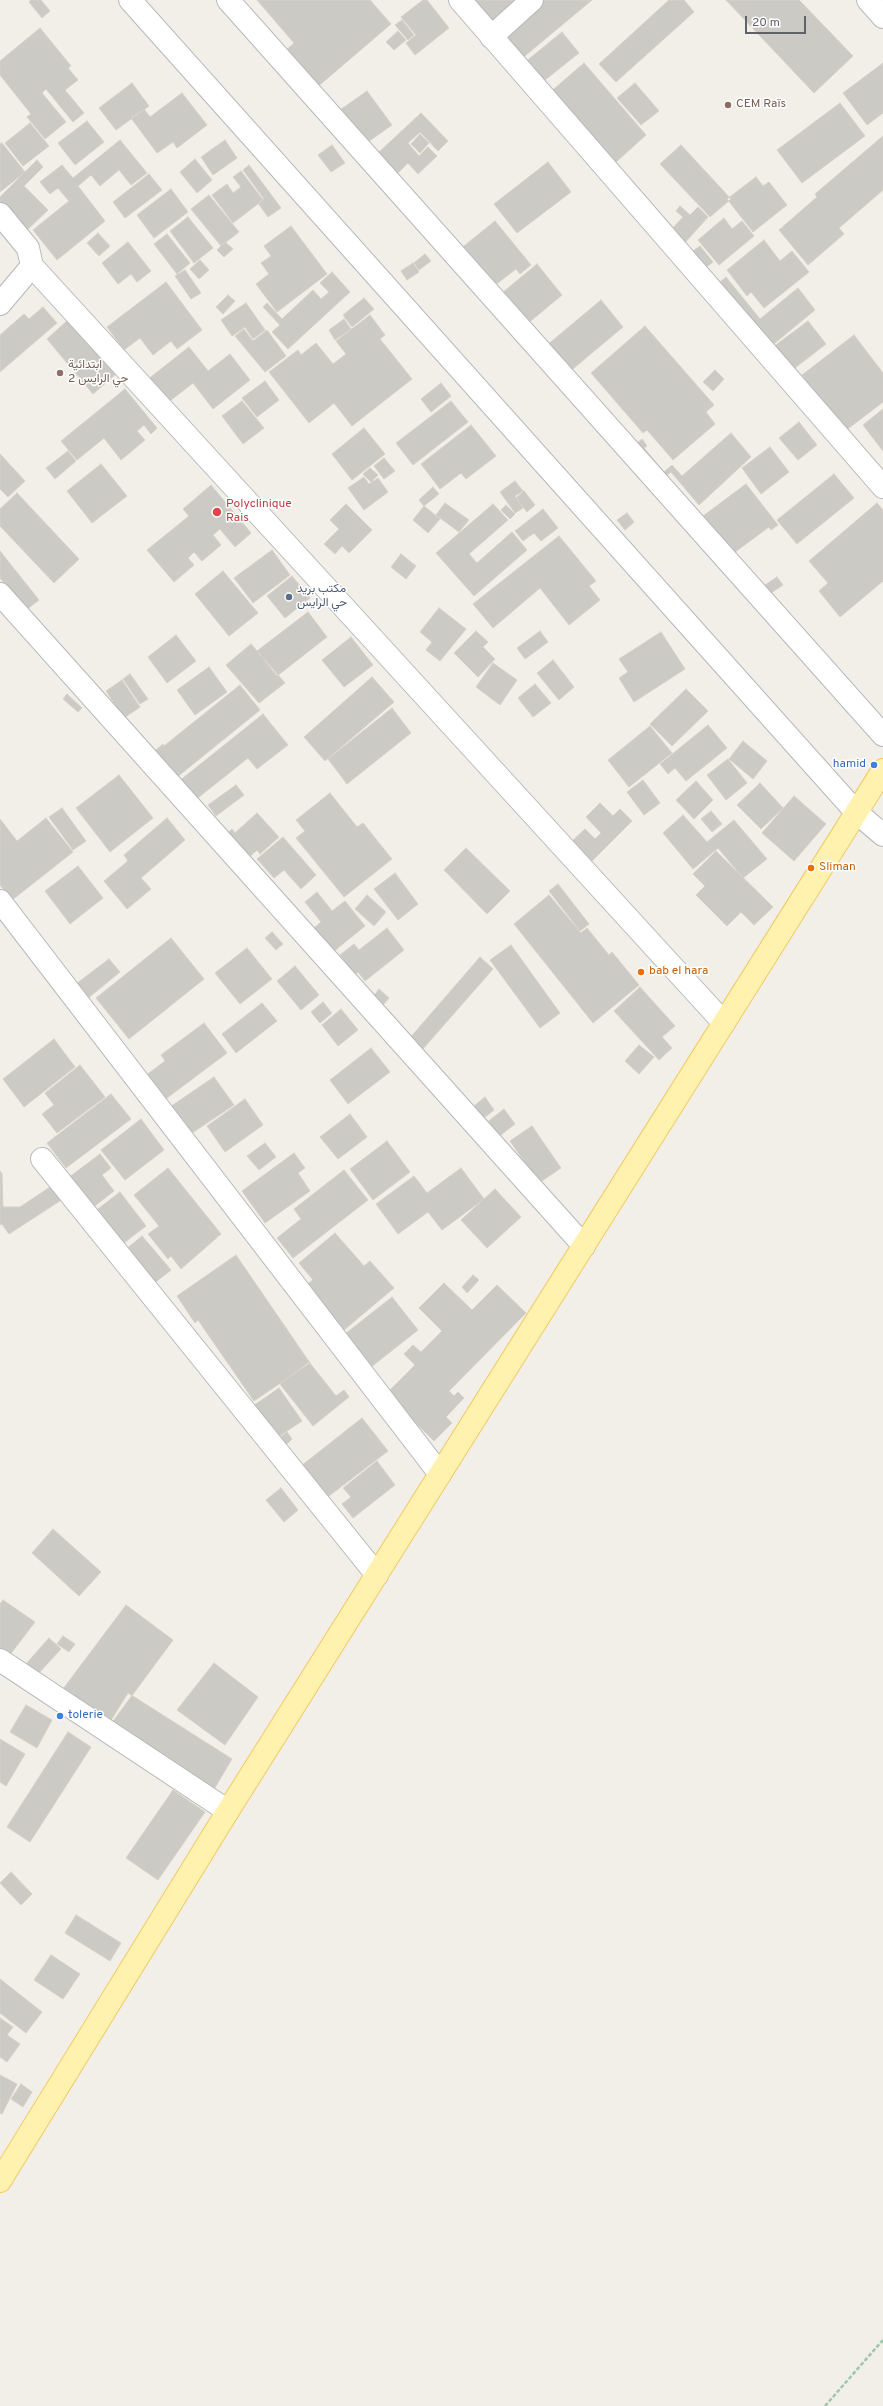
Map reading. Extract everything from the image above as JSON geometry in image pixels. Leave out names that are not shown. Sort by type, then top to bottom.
[{"type":"main road","points":[[0,2181],[228,1812],[883,770]]},
{"type":"street","points":[[130,0],[856,812],[883,835]]},
{"type":"street","points":[[228,0],[883,735]]},
{"type":"street","points":[[460,0],[883,487]]},
{"type":"street","points":[[492,37],[532,0]]},
{"type":"street","points":[[868,0],[883,17]]},
{"type":"street","points":[[0,214],[28,248],[32,266],[724,1023]]},
{"type":"street","points":[[0,304],[32,266]]},
{"type":"street","points":[[0,594],[584,1246]]},
{"type":"street","points":[[0,901],[440,1474]]},
{"type":"street","points":[[42,1159],[377,1575]]},
{"type":"street","points":[[0,1660],[228,1812]]},
{"type":"path","points":[[825,2406],[883,2340]]},
{"type":"building","points":[[31,0],[41,0],[50,11],[42,18],[29,2]]},
{"type":"building","points":[[257,0],[370,0],[391,24],[315,89],[284,52],[294,43]]},
{"type":"building","points":[[423,0],[427,0],[449,28],[415,55],[406,43],[416,35],[401,17]]},
{"type":"building","points":[[465,0],[525,0],[489,30]]},
{"type":"building","points":[[543,0],[592,0],[520,60],[500,36]]},
{"type":"building","points":[[669,0],[684,0],[694,12],[616,82],[599,64]]},
{"type":"building","points":[[726,0],[799,0],[853,56],[814,93]]},
{"type":"building","points":[[402,20],[414,35],[408,40],[395,25]]},
{"type":"building","points":[[40,28],[71,66],[68,68],[78,80],[65,90],[84,113],[73,122],[46,89],[42,93],[66,122],[45,139],[27,117],[31,114],[0,75],[0,61]]},
{"type":"building","points":[[398,31],[406,40],[394,50],[386,42]]},
{"type":"building","points":[[562,32],[579,53],[540,84],[524,63]]},
{"type":"building","points":[[584,63],[646,135],[615,163],[547,95]]},
{"type":"building","points":[[883,63],[883,113],[867,125],[843,93]]},
{"type":"building","points":[[132,83],[149,106],[116,130],[99,108]]},
{"type":"building","points":[[635,83],[659,111],[641,125],[617,98]]},
{"type":"building","points":[[367,91],[392,125],[365,144],[340,110]]},
{"type":"building","points":[[182,93],[207,125],[177,148],[173,142],[157,153],[131,118],[144,109],[150,117]]},
{"type":"building","points":[[840,103],[865,136],[802,183],[777,150]]},
{"type":"building","points":[[421,113],[448,141],[438,151],[420,132],[408,143],[419,156],[428,147],[437,156],[418,174],[408,163],[396,175],[377,154]]},
{"type":"building","points":[[87,121],[104,142],[75,165],[58,143]]},
{"type":"building","points":[[30,123],[49,146],[23,166],[5,143]]},
{"type":"building","points":[[420,134],[429,143],[420,153],[411,144]]},
{"type":"building","points":[[883,136],[883,190],[839,228],[844,234],[808,265],[779,230],[817,197],[815,194]]},
{"type":"building","points":[[120,140],[147,173],[131,185],[119,170],[100,186],[91,175],[78,186],[105,221],[57,260],[33,230],[69,201],[58,188],[50,194],[40,182],[62,165],[73,178]]},
{"type":"building","points":[[225,140],[237,158],[213,175],[201,157]]},
{"type":"building","points":[[2,143],[25,172],[0,192],[0,144]]},
{"type":"building","points":[[332,145],[345,163],[331,172],[318,155]]},
{"type":"building","points":[[681,145],[731,199],[710,217],[660,164]]},
{"type":"building","points":[[195,159],[212,180],[197,193],[180,172]]},
{"type":"building","points":[[37,160],[43,167],[24,186],[48,210],[24,233],[0,209],[0,197]]},
{"type":"building","points":[[548,162],[571,192],[517,233],[494,204]]},
{"type":"building","points":[[249,165],[281,208],[268,217],[258,203],[264,199],[243,170]]},
{"type":"building","points":[[241,171],[263,200],[233,223],[212,195],[227,184],[233,193],[241,187],[233,177]]},
{"type":"building","points":[[149,174],[162,190],[125,218],[113,202]]},
{"type":"building","points":[[756,177],[763,186],[769,182],[787,205],[753,232],[727,199]]},
{"type":"building","points":[[171,189],[188,212],[154,238],[137,215]]},
{"type":"building","points":[[209,195],[239,232],[221,246],[191,209]]},
{"type":"building","points":[[680,206],[690,215],[698,207],[708,217],[682,246],[668,233],[683,217],[676,211]]},
{"type":"building","points":[[188,217],[213,248],[194,263],[170,231]]},
{"type":"building","points":[[724,218],[732,229],[742,221],[754,236],[719,265],[698,240]]},
{"type":"building","points":[[495,221],[531,265],[520,274],[516,269],[490,289],[459,250]]},
{"type":"building","points":[[291,226],[327,274],[277,312],[256,284],[269,274],[261,263],[271,256],[264,246]]},
{"type":"building","points":[[98,233],[110,246],[99,256],[87,243]]},
{"type":"building","points":[[167,234],[190,263],[177,274],[154,244]]},
{"type":"building","points":[[764,240],[780,261],[792,251],[809,272],[764,308],[751,292],[747,296],[727,270]]},
{"type":"building","points":[[128,242],[151,271],[137,282],[131,274],[118,284],[102,263]]},
{"type":"building","points":[[225,242],[233,249],[224,257],[217,250]]},
{"type":"building","points":[[700,246],[713,262],[701,271],[697,257],[693,251]]},
{"type":"building","points":[[425,254],[431,261],[419,270],[414,263]]},
{"type":"building","points":[[200,260],[209,270],[199,279],[190,269]]},
{"type":"building","points":[[413,263],[419,272],[407,280],[401,271]]},
{"type":"building","points":[[537,264],[562,295],[521,329],[496,298]]},
{"type":"building","points":[[185,270],[201,293],[191,299],[175,276]]},
{"type":"building","points":[[332,272],[350,292],[288,349],[272,332],[280,325],[263,307],[267,303],[282,319],[313,290],[321,299],[329,292],[320,283]]},
{"type":"building","points":[[726,277],[760,319],[798,288],[815,310],[770,347],[714,287]]},
{"type":"building","points":[[166,282],[202,330],[177,349],[171,341],[153,355],[140,338],[124,350],[107,327]]},
{"type":"building","points":[[228,295],[235,301],[223,314],[216,307]]},
{"type":"building","points":[[364,298],[374,309],[352,327],[343,315]]},
{"type":"building","points":[[601,300],[623,327],[568,373],[546,346]]},
{"type":"building","points":[[246,303],[265,330],[253,339],[245,327],[232,336],[221,320]]},
{"type":"building","points":[[43,307],[57,323],[0,372],[0,335],[24,314],[29,319]]},
{"type":"building","points":[[370,315],[385,335],[380,339],[412,379],[352,426],[334,403],[309,423],[269,372],[298,350],[301,355],[316,343],[333,364],[346,354],[336,341]]},
{"type":"building","points":[[69,319],[116,374],[93,394],[47,339]]},
{"type":"building","points":[[344,319],[351,329],[335,340],[329,330]]},
{"type":"building","points":[[808,321],[826,344],[791,371],[773,347]]},
{"type":"building","points":[[645,326],[714,405],[706,412],[715,424],[673,460],[647,430],[643,433],[591,373]]},
{"type":"building","points":[[244,329],[253,341],[267,330],[286,356],[265,372],[235,336]]},
{"type":"building","points":[[854,335],[883,373],[883,402],[845,431],[802,375]]},
{"type":"building","points":[[189,347],[208,371],[230,354],[250,380],[213,409],[193,383],[162,407],[147,380]]},
{"type":"building","points":[[715,370],[724,379],[713,391],[703,382]]},
{"type":"building","points":[[265,381],[279,400],[257,417],[242,398]]},
{"type":"building","points":[[441,383],[451,396],[431,412],[421,399]]},
{"type":"building","points":[[125,389],[157,428],[151,434],[144,425],[137,431],[145,440],[121,460],[104,438],[77,460],[61,441]]},
{"type":"building","points":[[242,401],[264,428],[243,444],[222,416]]},
{"type":"building","points":[[451,401],[468,422],[413,465],[396,443]]},
{"type":"building","points":[[883,409],[883,451],[863,425]]},
{"type":"building","points":[[799,422],[817,445],[798,460],[779,438]]},
{"type":"building","points":[[471,425],[496,456],[466,479],[461,473],[440,489],[421,464]]},
{"type":"building","points":[[364,428],[385,454],[352,480],[332,454]]},
{"type":"building","points":[[731,433],[751,457],[699,505],[671,472],[659,482],[631,448],[642,439],[647,446],[644,448],[664,472],[672,465],[682,476]]},
{"type":"building","points":[[770,447],[789,472],[761,494],[742,468]]},
{"type":"building","points":[[68,451],[76,461],[55,479],[46,468]]},
{"type":"building","points":[[0,454],[25,481],[8,497],[0,489]]},
{"type":"building","points":[[384,458],[395,471],[384,479],[374,466]]},
{"type":"building","points":[[101,464],[127,496],[92,523],[67,491]]},
{"type":"building","points":[[370,468],[378,475],[371,482],[363,474]]},
{"type":"building","points":[[834,474],[854,498],[797,544],[777,520]]},
{"type":"building","points":[[364,477],[369,484],[378,478],[388,492],[364,510],[348,488]]},
{"type":"building","points":[[515,481],[523,491],[515,496],[523,508],[515,513],[500,492]]},
{"type":"building","points":[[746,484],[778,525],[771,530],[769,527],[727,558],[699,519]]},
{"type":"building","name":"Polyclinique Rais","points":[[211,485],[251,533],[235,547],[220,529],[213,535],[221,545],[202,561],[194,552],[188,558],[194,565],[174,582],[147,550],[189,516],[183,509]]},
{"type":"building","points":[[433,487],[439,494],[424,506],[419,500]]},
{"type":"building","points":[[524,491],[535,505],[527,512],[516,498]]},
{"type":"building","points":[[17,493],[79,559],[54,583],[0,526],[0,509]]},
{"type":"building","points":[[445,503],[469,520],[459,532],[436,515]]},
{"type":"building","points":[[877,503],[883,510],[883,581],[840,617],[819,591],[828,583],[809,561]]},
{"type":"building","points":[[346,504],[372,530],[349,553],[342,546],[335,554],[324,544],[339,529],[330,520]]},
{"type":"building","points":[[493,504],[508,520],[469,554],[477,563],[512,532],[527,550],[474,596],[436,553]]},
{"type":"building","points":[[506,505],[515,514],[510,519],[501,510]]},
{"type":"building","points":[[424,506],[440,519],[428,533],[413,520]]},
{"type":"building","points":[[543,509],[558,528],[541,541],[534,533],[523,541],[515,531]]},
{"type":"building","points":[[627,513],[634,522],[625,530],[617,520]]},
{"type":"building","points":[[559,536],[596,581],[589,586],[600,600],[569,625],[540,588],[493,628],[473,604]]},
{"type":"building","points":[[272,550],[290,575],[253,603],[234,578]]},
{"type":"building","points":[[0,551],[39,600],[26,610],[0,578]]},
{"type":"building","points":[[401,554],[416,566],[406,579],[391,567]]},
{"type":"building","points":[[223,571],[258,613],[229,636],[195,594]]},
{"type":"building","name":"مكتب بريد حي الرايس","points":[[292,576],[310,598],[285,618],[267,596]]},
{"type":"building","points":[[777,577],[783,585],[768,595],[762,587]]},
{"type":"building","points":[[439,608],[466,629],[440,661],[426,650],[432,642],[420,632]]},
{"type":"building","points":[[308,612],[327,637],[277,676],[257,651]]},
{"type":"building","points":[[476,631],[488,642],[483,647],[495,659],[478,677],[454,653]]},
{"type":"building","points":[[540,631],[548,642],[525,659],[517,648]]},
{"type":"building","points":[[661,632],[685,669],[634,702],[619,678],[628,672],[619,659]]},
{"type":"building","points":[[176,635],[196,661],[167,683],[148,657]]},
{"type":"building","points":[[351,637],[373,665],[344,687],[322,660]]},
{"type":"building","points":[[251,644],[285,683],[259,703],[226,665]]},
{"type":"building","points":[[553,660],[574,687],[559,700],[537,673]]},
{"type":"building","points":[[493,663],[517,680],[500,705],[476,687]]},
{"type":"building","points":[[209,667],[227,692],[195,715],[177,690]]},
{"type":"building","points":[[130,674],[148,699],[140,704],[123,679]]},
{"type":"building","points":[[372,677],[394,702],[325,761],[304,737]]},
{"type":"building","points":[[122,680],[140,707],[124,718],[106,691]]},
{"type":"building","points":[[535,684],[551,703],[533,717],[518,698]]},
{"type":"building","points":[[240,685],[260,710],[176,778],[149,756],[163,744],[164,746]]},
{"type":"building","points":[[686,689],[708,711],[672,746],[650,724]]},
{"type":"building","points":[[67,694],[82,708],[78,712],[63,699]]},
{"type":"building","points":[[392,708],[411,733],[347,784],[328,759]]},
{"type":"building","points":[[263,714],[288,745],[257,769],[248,758],[194,801],[178,782]]},
{"type":"building","points":[[708,725],[727,748],[686,781],[675,768],[668,774],[660,764]]},
{"type":"building","points":[[650,726],[672,753],[629,787],[608,760]]},
{"type":"building","points":[[743,741],[767,761],[753,779],[729,759]]},
{"type":"building","points":[[728,759],[747,783],[726,800],[707,775]]},
{"type":"building","points":[[119,775],[153,818],[110,852],[76,808]]},
{"type":"building","points":[[643,780],[660,803],[644,815],[627,792]]},
{"type":"building","points":[[696,781],[713,800],[694,819],[676,800]]},
{"type":"building","points":[[760,783],[783,808],[761,829],[737,805]]},
{"type":"building","points":[[236,785],[244,795],[216,816],[208,805]]},
{"type":"building","points":[[330,793],[357,827],[363,823],[392,859],[344,897],[296,838],[305,831],[296,820]]},
{"type":"building","points":[[794,796],[826,824],[794,861],[762,833]]},
{"type":"building","points":[[600,803],[613,816],[620,809],[632,821],[589,864],[569,844],[585,829],[595,839],[601,833],[586,817]]},
{"type":"building","points":[[62,808],[86,841],[73,850],[49,817]]},
{"type":"building","points":[[711,811],[722,824],[712,832],[701,819]]},
{"type":"building","points":[[257,813],[279,837],[260,854],[257,850],[245,861],[224,837],[232,829],[235,833]]},
{"type":"building","points":[[683,815],[707,842],[734,820],[767,859],[743,878],[718,848],[693,869],[663,833]]},
{"type":"building","points":[[46,818],[73,852],[12,900],[0,885],[0,819],[17,841]]},
{"type":"building","points":[[167,818],[185,840],[141,878],[151,889],[127,909],[104,881],[128,861],[124,855]]},
{"type":"building","points":[[283,837],[316,875],[301,889],[284,870],[274,878],[257,859]]},
{"type":"building","points":[[466,848],[510,891],[487,914],[444,870]]},
{"type":"building","points":[[716,851],[773,907],[754,925],[741,912],[727,926],[696,895],[705,886],[693,874]]},
{"type":"building","points":[[78,866],[103,898],[70,924],[45,891]]},
{"type":"building","points":[[395,873],[418,904],[398,920],[374,889]]},
{"type":"building","points":[[558,884],[589,924],[580,931],[549,891]]},
{"type":"building","points":[[317,892],[332,911],[345,901],[365,926],[333,952],[314,928],[321,922],[305,902]]},
{"type":"building","points":[[367,895],[386,912],[374,926],[355,909]]},
{"type":"building","points":[[549,895],[581,933],[587,928],[609,955],[612,952],[639,985],[593,1023],[514,924]]},
{"type":"building","points":[[387,928],[404,950],[365,981],[358,972],[349,979],[338,965],[344,960],[340,955],[354,944],[359,950]]},
{"type":"building","points":[[272,932],[283,944],[276,950],[265,938]]},
{"type":"building","points":[[171,938],[204,979],[129,1039],[96,998]]},
{"type":"building","points":[[511,945],[560,1013],[540,1028],[490,960]]},
{"type":"building","points":[[247,948],[272,979],[240,1004],[215,973]]},
{"type":"building","points":[[480,957],[493,969],[422,1050],[409,1039]]},
{"type":"building","points":[[109,959],[120,972],[87,999],[76,984]]},
{"type":"building","points":[[295,966],[319,995],[301,1010],[277,981]]},
{"type":"building","points":[[640,987],[675,1026],[662,1037],[672,1048],[659,1060],[614,1011]]},
{"type":"building","points":[[379,989],[389,998],[383,1005],[373,997]]},
{"type":"building","points":[[323,1002],[332,1013],[320,1023],[311,1012]]},
{"type":"building","points":[[262,1003],[277,1021],[236,1053],[222,1034]]},
{"type":"building","points":[[341,1009],[358,1030],[338,1046],[322,1025]]},
{"type":"building","points":[[204,1023],[227,1053],[163,1101],[145,1076],[165,1061],[161,1055]]},
{"type":"building","points":[[54,1039],[75,1067],[24,1107],[3,1079]]},
{"type":"building","points":[[639,1045],[654,1057],[639,1074],[625,1061]]},
{"type":"building","points":[[371,1048],[390,1072],[348,1104],[330,1080]]},
{"type":"building","points":[[80,1065],[105,1097],[57,1133],[42,1114],[54,1105],[45,1093]]},
{"type":"building","points":[[214,1077],[234,1105],[186,1137],[167,1109]]},
{"type":"building","points":[[111,1094],[131,1119],[66,1168],[47,1143]]},
{"type":"building","points":[[485,1097],[494,1110],[484,1118],[474,1106]]},
{"type":"building","points":[[245,1099],[263,1125],[225,1152],[207,1126]]},
{"type":"building","points":[[504,1109],[515,1124],[492,1142],[481,1127]]},
{"type":"building","points":[[350,1114],[367,1137],[338,1159],[320,1137]]},
{"type":"building","points":[[141,1119],[164,1150],[125,1180],[101,1150]]},
{"type":"building","points":[[532,1126],[561,1168],[539,1183],[510,1141]]},
{"type":"building","points":[[387,1141],[410,1172],[373,1200],[350,1169]]},
{"type":"building","points":[[265,1143],[276,1157],[259,1170],[247,1156]]},
{"type":"building","points":[[294,1153],[305,1168],[298,1173],[310,1191],[265,1223],[242,1191]]},
{"type":"building","points":[[100,1154],[111,1168],[102,1175],[114,1191],[87,1212],[64,1181]]},
{"type":"building","points":[[168,1168],[221,1234],[181,1269],[171,1256],[168,1259],[148,1234],[159,1226],[134,1195]]},
{"type":"building","points":[[461,1168],[484,1199],[442,1230],[428,1212],[398,1234],[376,1204],[414,1176],[427,1193]]},
{"type":"building","points":[[344,1170],[368,1200],[293,1258],[277,1238],[301,1219],[294,1209]]},
{"type":"building","points":[[0,1171],[2,1174],[3,1207],[20,1207],[53,1185],[69,1195],[9,1234],[2,1224],[0,1225]]},
{"type":"building","points":[[495,1189],[521,1217],[487,1248],[461,1220]]},
{"type":"building","points":[[120,1192],[146,1226],[116,1249],[94,1212]]},
{"type":"building","points":[[335,1233],[364,1266],[370,1261],[394,1288],[344,1330],[306,1285],[313,1280],[299,1263]]},
{"type":"building","points":[[142,1236],[171,1270],[148,1288],[120,1254]]},
{"type":"building","points":[[236,1255],[310,1363],[254,1401],[198,1320],[195,1323],[177,1296]]},
{"type":"building","points":[[473,1275],[479,1280],[467,1293],[462,1287]]},
{"type":"building","points":[[444,1283],[472,1310],[497,1285],[526,1313],[449,1391],[454,1396],[458,1392],[464,1398],[446,1417],[452,1423],[434,1441],[386,1394],[415,1365],[404,1354],[413,1345],[421,1352],[442,1331],[419,1308]]},
{"type":"building","points":[[392,1297],[418,1330],[366,1371],[340,1338]]},
{"type":"building","points":[[309,1362],[336,1396],[344,1390],[349,1397],[313,1426],[280,1384]]},
{"type":"building","points":[[279,1388],[302,1421],[275,1439],[253,1406]]},
{"type":"building","points":[[362,1418],[388,1451],[321,1502],[296,1470]]},
{"type":"building","points":[[287,1432],[292,1439],[283,1448],[276,1440]]},
{"type":"building","points":[[377,1461],[395,1485],[353,1518],[342,1504],[351,1497],[343,1488]]},
{"type":"building","points":[[281,1488],[298,1510],[284,1522],[266,1500]]},
{"type":"building","points":[[53,1529],[101,1572],[79,1596],[32,1553]]},
{"type":"building","points":[[3,1600],[35,1622],[9,1656],[0,1649],[0,1604]]},
{"type":"building","points":[[126,1605],[173,1640],[108,1728],[60,1693]]},
{"type":"building","points":[[63,1636],[75,1644],[69,1652],[57,1644]]},
{"type":"building","points":[[49,1638],[61,1649],[37,1675],[26,1664]]},
{"type":"building","points":[[214,1663],[258,1697],[225,1745],[177,1710]]},
{"type":"building","points":[[128,1693],[232,1759],[213,1791],[108,1725]]},
{"type":"building","points":[[26,1705],[52,1720],[37,1748],[10,1732]]},
{"type":"building","points":[[68,1732],[91,1747],[30,1842],[7,1827]]},
{"type":"building","points":[[0,1739],[25,1754],[6,1786],[0,1782]]},
{"type":"building","points":[[173,1790],[205,1812],[158,1880],[126,1858]]},
{"type":"building","points":[[11,1872],[32,1894],[21,1905],[0,1883]]},
{"type":"building","points":[[76,1915],[121,1943],[110,1961],[65,1933]]},
{"type":"building","points":[[51,1955],[80,1974],[63,1999],[34,1980]]},
{"type":"building","points":[[0,1979],[42,2012],[26,2033],[0,2013]]},
{"type":"building","points":[[0,2018],[13,2027],[7,2035],[20,2044],[7,2062],[0,2057]]},
{"type":"building","points":[[0,2075],[17,2084],[2,2114],[0,2113]]},
{"type":"building","points":[[21,2084],[32,2092],[23,2107],[11,2099]]},
{"type":"place","name":"CEM Raïs","points":[[728,105]]},
{"type":"place","name":"ابتدائية حي الرايس 2","points":[[60,373]]},
{"type":"place","name":"Polyclinique Rais","points":[[217,512]]},
{"type":"place","name":"مكتب بريد حي الرايس","points":[[289,597]]},
{"type":"place","name":"hamid","points":[[874,765]]},
{"type":"place","name":"Sliman","points":[[811,868]]},
{"type":"place","name":"bab el hara","points":[[641,972]]},
{"type":"place","name":"tolerie","points":[[60,1716]]}]
